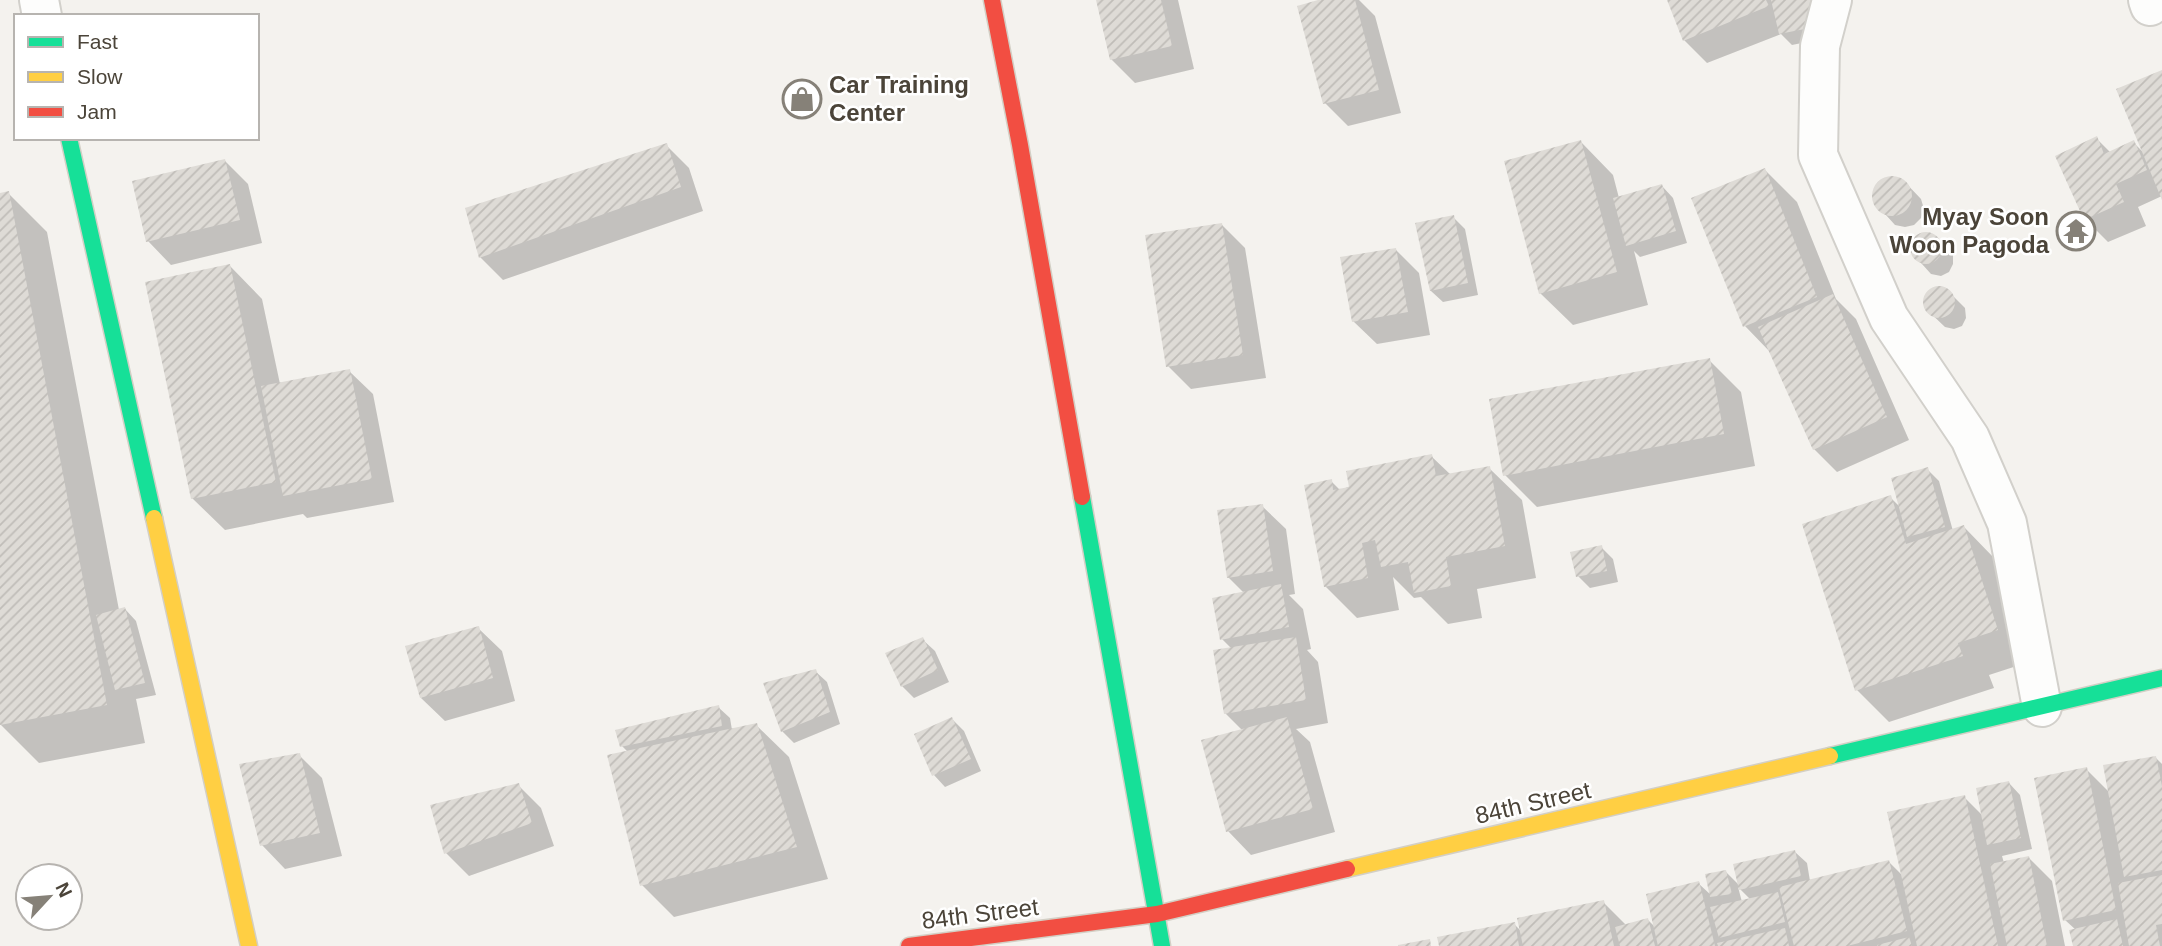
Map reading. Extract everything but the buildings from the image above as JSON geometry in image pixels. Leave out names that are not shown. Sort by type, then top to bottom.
[{"type":"street","points":[[992,0],[1162,946]]},
{"type":"street","points":[[1832,0],[1820,46],[1818,155],[1889,318],[1970,438],[2007,523],[2042,706]]},
{"type":"street","points":[[69,140],[249,946]]},
{"type":"street","name":"84th Street","points":[[909,946],[1157,914],[2162,678]]},
{"type":"traffic: fast","points":[[69,140],[154,518]]},
{"type":"traffic: fast","points":[[1082,497],[1162,946]]},
{"type":"traffic: fast","points":[[1830,756],[2162,678]]},
{"type":"traffic: slow","points":[[154,518],[249,946]]},
{"type":"traffic: slow","points":[[1347,869],[1830,756]]},
{"type":"traffic: jam","points":[[992,0],[1082,497]]},
{"type":"traffic: jam","points":[[909,946],[1157,914],[1347,869]]},
{"type":"place","name":"Car Training Center","points":[[802,99]]},
{"type":"place","name":"Myay Soon Woon Pagoda","points":[[2076,231]]}]
